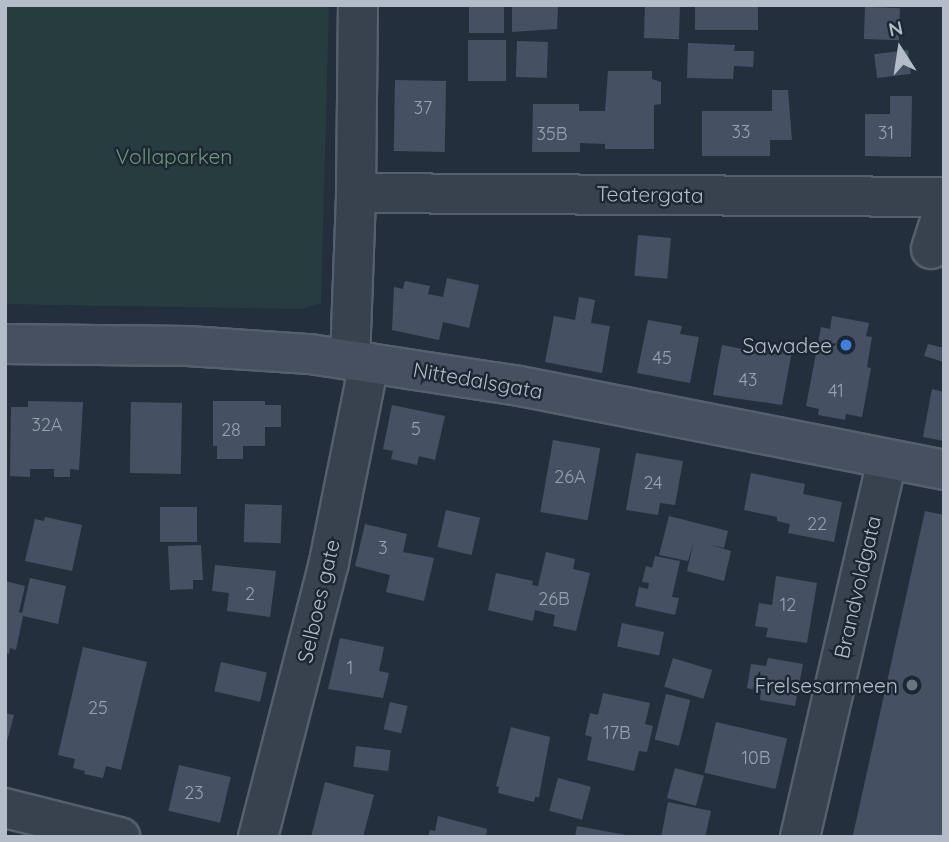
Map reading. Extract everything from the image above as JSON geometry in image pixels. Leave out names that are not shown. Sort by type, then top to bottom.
[{"type":"street","name":"Selboes gate","points":[[258,837],[329,562],[360,362],[356,193],[358,5]]},
{"type":"street","name":"Teatergata","points":[[356,193],[944,197]]},
{"type":"street","points":[[932,249],[944,208]]},
{"type":"street","name":"Nittedalsgata","points":[[5,344],[188,346],[360,362],[520,386],[944,470]]},
{"type":"street","name":"Brandvoldgata","points":[[800,837],[887,460]]},
{"type":"street","points":[[5,808],[120,837]]},
{"type":"green space","name":"Vollaparken","points":[[5,5],[329,5],[321,303],[302,309],[5,304]]},
{"type":"building","points":[[469,5],[504,5],[504,33],[469,33]]},
{"type":"building","points":[[512,5],[558,7],[557,29],[512,32]]},
{"type":"building","points":[[645,5],[680,6],[679,39],[644,38]]},
{"type":"building","points":[[695,5],[758,5],[758,30],[695,30]]},
{"type":"building","points":[[865,7],[900,8],[899,40],[864,39]]},
{"type":"building","points":[[468,40],[506,40],[506,81],[468,81]]},
{"type":"building","points":[[517,41],[548,42],[547,78],[516,77]]},
{"type":"building","points":[[688,43],[735,45],[734,51],[754,51],[753,67],[734,66],[733,79],[687,78]]},
{"type":"building","points":[[908,50],[911,74],[877,78],[874,54]]},
{"type":"building","points":[[608,71],[652,71],[652,79],[661,82],[661,104],[654,105],[654,149],[605,149],[605,144],[580,143],[580,152],[532,152],[533,104],[579,104],[579,111],[605,111]]},
{"type":"building","points":[[395,80],[446,81],[445,152],[394,151]]},
{"type":"building","points":[[772,90],[788,90],[792,140],[770,140],[770,156],[702,156],[702,111],[772,111]]},
{"type":"building","points":[[890,96],[912,96],[911,157],[865,156],[865,114],[890,114]]},
{"type":"building","points":[[638,235],[671,238],[667,279],[634,276]]},
{"type":"building","points":[[447,278],[479,285],[469,328],[443,322],[439,340],[392,330],[394,287],[403,289],[405,281],[430,286],[428,294],[443,297]]},
{"type":"building","points":[[579,297],[595,300],[591,323],[610,326],[602,373],[545,362],[554,316],[575,320]]},
{"type":"building","points":[[832,316],[869,323],[866,336],[872,337],[867,367],[871,368],[862,417],[846,414],[845,420],[818,415],[819,409],[806,406],[821,327],[830,329]]},
{"type":"building","points":[[648,320],[682,326],[680,334],[699,337],[690,383],[637,373]]},
{"type":"building","points":[[928,344],[944,348],[944,362],[924,356]]},
{"type":"building","points":[[722,345],[763,353],[764,345],[792,351],[782,405],[713,395]]},
{"type":"building","points":[[932,389],[944,392],[944,441],[923,437]]},
{"type":"building","points":[[28,401],[83,402],[79,470],[70,469],[70,477],[54,477],[54,469],[30,469],[30,477],[10,476],[11,407],[28,407]]},
{"type":"building","points":[[213,401],[265,401],[265,405],[281,405],[281,427],[265,427],[265,446],[243,446],[243,459],[217,459],[217,446],[213,446]]},
{"type":"building","points":[[131,402],[182,403],[181,474],[130,473]]},
{"type":"building","points":[[392,405],[445,416],[435,460],[419,456],[417,465],[391,459],[393,451],[383,449]]},
{"type":"building","points":[[553,440],[600,448],[588,520],[540,512]]},
{"type":"building","points":[[636,453],[683,461],[675,505],[660,503],[658,515],[626,510]]},
{"type":"building","points":[[751,473],[805,484],[803,494],[842,502],[834,542],[788,533],[790,524],[777,521],[777,517],[744,510]]},
{"type":"building","points":[[245,504],[282,505],[281,543],[244,542]]},
{"type":"building","points":[[160,507],[197,507],[197,542],[160,542]]},
{"type":"building","points":[[446,510],[480,518],[472,555],[437,547]]},
{"type":"building","points":[[925,511],[944,515],[944,837],[859,837],[853,835]]},
{"type":"building","points":[[669,516],[728,531],[724,548],[711,545],[731,551],[724,581],[687,571],[694,541],[688,561],[659,555]]},
{"type":"building","points":[[45,517],[82,525],[72,571],[25,561],[35,519],[44,521]]},
{"type":"building","points":[[365,524],[407,534],[403,552],[434,558],[424,601],[386,592],[390,575],[355,566]]},
{"type":"building","points":[[201,545],[203,580],[193,580],[193,589],[170,590],[168,546]]},
{"type":"building","points":[[546,552],[575,559],[573,569],[590,573],[576,631],[553,626],[555,615],[535,610],[533,621],[488,610],[496,573],[533,581],[532,585],[538,586]]},
{"type":"building","points":[[655,556],[680,561],[672,597],[679,598],[675,615],[635,606],[639,587],[648,589],[649,583],[642,582],[646,566],[652,568]]},
{"type":"building","points":[[215,565],[276,571],[270,617],[227,611],[229,593],[212,591]]},
{"type":"building","points":[[776,576],[817,583],[807,643],[766,637],[768,628],[755,626],[759,603],[772,605]]},
{"type":"building","points":[[30,578],[66,586],[58,624],[23,616],[16,650],[10,648],[9,654],[5,653],[5,581],[25,586],[19,612],[22,613]]},
{"type":"building","points":[[622,623],[664,632],[659,655],[617,646]]},
{"type":"building","points":[[340,638],[384,647],[379,671],[389,673],[383,698],[328,689]]},
{"type":"building","points":[[83,647],[147,662],[121,770],[106,766],[103,778],[84,774],[85,771],[73,768],[75,759],[58,755]]},
{"type":"building","points":[[673,658],[712,670],[703,699],[664,687]]},
{"type":"building","points":[[768,658],[803,664],[795,706],[760,700],[761,691],[747,688],[751,664],[766,666]]},
{"type":"building","points":[[221,662],[267,673],[260,702],[214,691]]},
{"type":"building","points":[[603,693],[650,703],[645,724],[653,726],[647,752],[639,751],[634,771],[587,760],[592,737],[585,735],[590,713],[598,715]]},
{"type":"building","points":[[666,694],[690,700],[679,746],[655,740]]},
{"type":"building","points":[[390,702],[408,706],[401,733],[384,729]]},
{"type":"building","points":[[5,713],[14,715],[6,745],[5,745]]},
{"type":"building","points":[[716,722],[787,738],[775,789],[704,773]]},
{"type":"building","points":[[511,727],[550,737],[539,797],[535,797],[534,802],[498,793],[499,787],[496,786]]},
{"type":"building","points":[[356,746],[391,750],[388,771],[353,767]]},
{"type":"building","points":[[179,765],[231,777],[220,823],[168,811]]},
{"type":"building","points":[[675,768],[704,776],[696,806],[667,798]]},
{"type":"building","points":[[558,778],[591,787],[582,820],[549,811]]},
{"type":"building","points":[[325,782],[374,795],[363,837],[311,837]]},
{"type":"building","points":[[668,802],[711,811],[705,837],[661,837]]},
{"type":"building","points":[[438,816],[487,829],[486,837],[428,837],[430,830],[435,831]]},
{"type":"building","points":[[577,826],[626,835],[626,837],[575,837]]},
{"type":"place","name":"Sawadee","points":[[846,345]]},
{"type":"place","name":"Frelsesarmeen","points":[[912,685]]}]
